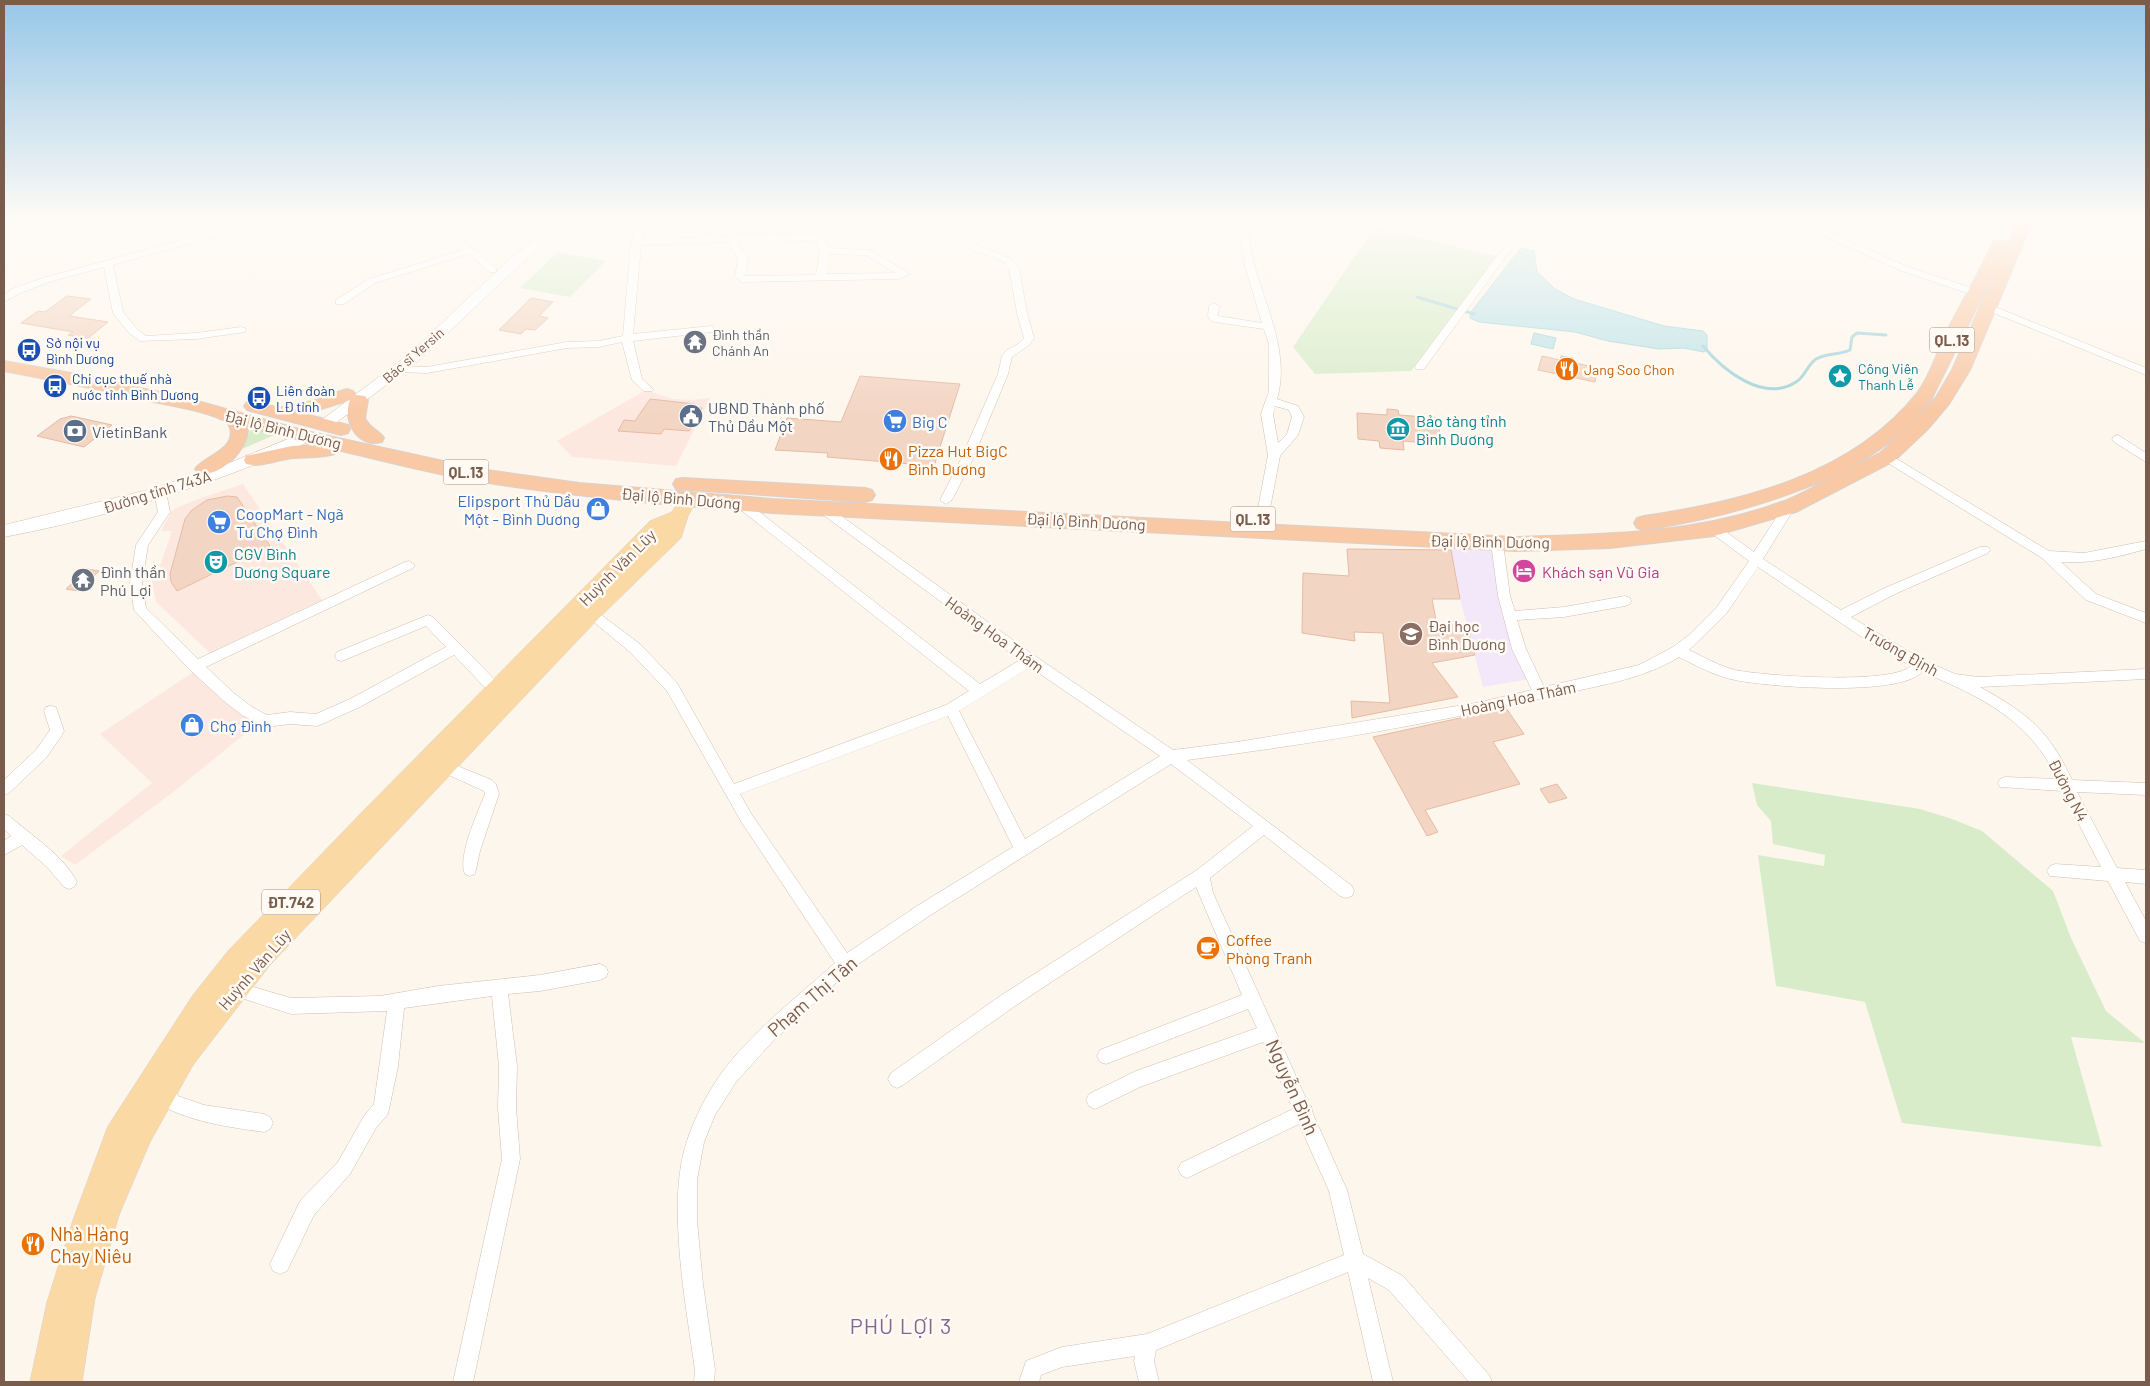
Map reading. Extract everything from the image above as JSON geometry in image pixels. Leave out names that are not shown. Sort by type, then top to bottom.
[{"type":"highway","name":"Đại lộ Bình Dương","points":[[4,366],[84,381],[183,403],[231,416],[308,429],[369,444],[449,469],[511,480],[687,500],[1496,543],[1610,541],[1699,532],[1789,508],[1887,457],[1920,426],[1943,400],[1961,370],[1987,285]]},
{"type":"highway","name":"Đại lộ Bình Dương","points":[[687,500],[804,491],[1096,507],[1262,520],[1402,528],[1516,531],[1605,528],[1701,514],[1787,490],[1866,451],[1904,418],[1925,394],[1990,285]]},
{"type":"highway","name":"Đại lộ Bình Dương","points":[[4,353],[201,392],[275,412],[308,429]]},
{"type":"highway","points":[[252,460],[304,451],[369,444],[363,430],[356,422],[353,398],[275,412]]},
{"type":"highway","points":[[205,469],[229,452],[238,441],[239,427],[231,416]]},
{"type":"highway","points":[[1701,514],[1714,529]]},
{"type":"main road","name":"Bác sĩ Yersin","points":[[308,429],[399,369],[484,285]]},
{"type":"main road","name":"Bác sĩ Yersin","points":[[353,398],[388,366],[460,308]]},
{"type":"main road","name":"Đường tỉnh 743A","points":[[4,522],[44,518],[129,502],[252,460],[308,429]]},
{"type":"main road","name":"Đường tỉnh 743A","points":[[4,531],[133,493],[205,469],[308,429]]},
{"type":"main road","name":"Huỳnh Văn Lũy","points":[[66,1382],[80,1298],[129,1134],[167,1085],[184,1056],[240,982],[268,950],[591,614],[674,532],[687,500]]},
{"type":"main road","name":"Huỳnh Văn Lũy","points":[[45,1382],[62,1302],[87,1220],[129,1134],[202,1004],[237,959],[496,690],[657,526],[687,500]]},
{"type":"street","points":[[4,299],[34,285]]},
{"type":"street","points":[[112,285],[118,313],[132,331],[144,339],[196,336],[241,330]]},
{"type":"street","points":[[340,302],[366,285]]},
{"type":"street","points":[[633,285],[627,345],[637,380],[648,389]]},
{"type":"street","points":[[946,500],[966,461],[1003,374],[1006,358],[1013,349],[1024,344],[1029,338],[1016,285]]},
{"type":"street","points":[[1256,285],[1274,344],[1274,391],[1267,414],[1274,455],[1262,520]]},
{"type":"street","points":[[1420,367],[1481,285]]},
{"type":"street","points":[[1943,285],[2146,372]]},
{"type":"street","points":[[1214,306],[1212,316],[1218,320],[1269,327]]},
{"type":"street","points":[[399,369],[427,370],[567,345],[599,344],[628,338],[711,329]]},
{"type":"street","points":[[1271,401],[1294,408],[1298,417],[1292,435],[1274,455]]},
{"type":"street","points":[[2118,439],[2146,458]]},
{"type":"street","points":[[1887,457],[2046,555],[2090,597],[2146,618]]},
{"type":"street","points":[[160,492],[164,512],[142,545],[136,583],[140,610],[196,666],[247,711],[266,721],[290,718],[316,720],[355,703],[456,648]]},
{"type":"street","points":[[740,503],[980,692]]},
{"type":"street","name":"Hoàng Hoa Thám","points":[[822,508],[1030,660],[1171,756],[1264,826],[1346,892]]},
{"type":"street","name":"Hoàng Hoa Thám","points":[[1171,756],[1247,746],[1476,708],[1642,670],[1658,664],[1680,651],[1716,616],[1756,560],[1776,523],[1789,508]]},
{"type":"street","name":"Trương Định","points":[[1714,529],[1756,560],[1841,616],[1920,665],[1954,679],[1979,682],[2146,674]]},
{"type":"street","points":[[1496,543],[1504,596],[1518,649],[1540,693]]},
{"type":"street","points":[[2046,555],[2068,558],[2108,555],[2146,545]]},
{"type":"street","points":[[1841,616],[1890,591],[1984,550]]},
{"type":"street","points":[[196,666],[409,565]]},
{"type":"street","points":[[1510,616],[1564,612],[1625,601]]},
{"type":"street","points":[[591,614],[635,648],[672,687],[747,819],[844,964]]},
{"type":"street","points":[[342,656],[428,620],[496,690]]},
{"type":"street","points":[[1680,651],[1715,670],[1738,676],[1795,680],[1882,682],[1911,674],[1920,665]]},
{"type":"street","points":[[731,791],[951,709],[1030,660]]},
{"type":"street","name":"Đường N4","points":[[1954,679],[2020,720],[2042,740],[2058,766],[2065,784],[2112,875],[2146,936]]},
{"type":"street","points":[[951,709],[1022,849]]},
{"type":"street","points":[[4,789],[41,754],[57,731],[52,711]]},
{"type":"street","name":"Phạm Thị Tân","points":[[704,1382],[705,1370],[693,1284],[688,1221],[688,1180],[694,1142],[708,1109],[730,1076],[766,1036],[844,964],[923,911],[1171,756]]},
{"type":"street","points":[[444,767],[487,784],[491,788],[492,794],[472,851],[470,869]]},
{"type":"street","points":[[2005,783],[2065,784],[2146,789]]},
{"type":"street","points":[[4,820],[52,862],[69,882]]},
{"type":"street","points":[[897,1079],[1009,1000],[1202,875],[1264,826]]},
{"type":"street","points":[[4,850],[23,836]]},
{"type":"street","points":[[2055,871],[2146,877]]},
{"type":"street","name":"Nguyễn Bình","points":[[1202,875],[1205,893],[1305,1112],[1338,1190],[1383,1382]]},
{"type":"street","points":[[240,982],[244,992],[291,1006],[344,1006],[499,988],[600,972]]},
{"type":"street","points":[[463,1382],[511,1159],[507,1108],[508,1066],[499,988]]},
{"type":"street","points":[[1106,1056],[1253,999]]},
{"type":"street","points":[[280,1264],[307,1208],[344,1168],[370,1122],[382,1108],[396,1001]]},
{"type":"street","points":[[1095,1100],[1136,1080],[1268,1032]]},
{"type":"street","points":[[167,1085],[170,1101],[182,1108],[202,1114],[264,1123]]},
{"type":"street","points":[[1187,1168],[1305,1112]]},
{"type":"street","points":[[1029,1382],[1033,1368],[1062,1357],[1147,1344],[1161,1340],[1354,1260],[1396,1283],[1482,1382]]},
{"type":"street","points":[[1147,1344],[1144,1361],[1149,1382]]},
{"type":"shaded area","points":[[646,390],[673,399],[710,398],[676,466],[572,457],[557,441]]},
{"type":"shaded area","points":[[243,484],[322,600],[210,653],[156,602],[150,572],[159,569],[172,531],[161,531],[171,512],[198,499]]},
{"type":"shaded area","points":[[1451,549],[1492,551],[1530,679],[1483,687],[1460,598]]},
{"type":"shaded area","points":[[195,671],[257,724],[176,790],[75,865],[61,856],[152,783],[100,734]]},
{"type":"green space","points":[[524,285],[582,285],[570,297],[520,288]]},
{"type":"green space","points":[[1336,285],[1481,285],[1411,371],[1315,374],[1293,347]]},
{"type":"green space","points":[[251,428],[277,434],[242,449]]},
{"type":"green space","points":[[1752,783],[1920,809],[1952,819],[1982,831],[2053,891],[2071,938],[2106,1011],[2145,1043],[2071,1037],[2102,1147],[1902,1123],[1865,1002],[1776,986],[1758,855],[1824,866],[1825,855],[1773,844],[1771,821],[1757,805]]},
{"type":"water","points":[[1492,285],[1550,285],[1574,299],[1664,326],[1703,331],[1707,335],[1707,349],[1704,352],[1684,348],[1659,349],[1608,341],[1575,332],[1479,322],[1470,318],[1471,312]]},
{"type":"water","points":[[1534,333],[1556,338],[1553,349],[1531,344]]},
{"type":"building","points":[[67,296],[91,299],[69,316],[108,322],[87,339],[68,335],[73,332],[21,323],[38,311],[45,312]]},
{"type":"building","points":[[531,298],[553,302],[539,316],[548,318],[535,330],[526,329],[521,334],[499,330]]},
{"type":"building","name":"Đình thần Chánh An","points":[[690,336],[704,336],[699,348],[686,347]]},
{"type":"building","name":"Jang Soo Chon","points":[[1542,356],[1560,360],[1561,356],[1573,358],[1572,362],[1597,368],[1595,382],[1538,370]]},
{"type":"building","name":"Big C","points":[[860,376],[960,384],[934,466],[827,457],[828,453],[775,450],[787,418],[841,422]]},
{"type":"building","name":"UBND Thành phố Thủ Dầu Một","points":[[650,399],[695,404],[693,408],[702,408],[689,431],[664,429],[661,434],[618,431],[624,420],[635,421]]},
{"type":"building","name":"Bảo tàng tỉnh Bình Dương","points":[[1387,409],[1398,410],[1399,415],[1438,418],[1441,444],[1403,441],[1404,450],[1380,448],[1379,441],[1358,439],[1357,413],[1387,415]]},
{"type":"building","name":"VietinBank","points":[[71,416],[112,425],[84,447],[37,436],[60,419]]},
{"type":"building","points":[[227,496],[237,497],[270,546],[177,591],[171,582],[170,574],[185,519],[192,510],[207,500]]},
{"type":"building","name":"Đại học Bình Dương","points":[[1347,549],[1451,550],[1460,599],[1432,599],[1437,625],[1467,625],[1475,655],[1432,663],[1458,697],[1352,718],[1351,701],[1390,703],[1383,633],[1354,632],[1355,641],[1302,633],[1303,573],[1349,576]]},
{"type":"building","name":"Đình thần Phú Lợi","points":[[87,569],[99,571],[79,591],[66,589]]},
{"type":"building","points":[[1506,708],[1524,734],[1493,742],[1520,784],[1425,810],[1438,832],[1427,836],[1373,737]]},
{"type":"building","points":[[1557,784],[1567,798],[1549,803],[1540,789]]},
{"type":"waterway","points":[[1417,297],[1474,314]]},
{"type":"waterway","points":[[1703,346],[1721,365],[1745,381],[1770,389],[1796,382],[1802,377],[1810,364],[1820,357],[1850,350],[1852,337],[1857,333],[1886,335]]},
{"type":"place","name":"Đình thần Chánh An","points":[[695,342]]},
{"type":"place","name":"Sở nội vụ Bình Dương","points":[[29,350]]},
{"type":"place","name":"Jang Soo Chon","points":[[1567,369]]},
{"type":"place","name":"Công Viên Thanh Lễ","points":[[1840,376]]},
{"type":"place","name":"Chi cục thuế nhà nước tỉnh Bình Dương","points":[[55,386]]},
{"type":"place","name":"Liên đoàn LĐ tỉnh","points":[[259,398]]},
{"type":"place","name":"UBND Thành phố Thủ Dầu Một","points":[[691,416]]},
{"type":"place","name":"Big C","points":[[895,421]]},
{"type":"place","name":"Bảo tàng tỉnh Bình Dương","points":[[1398,429]]},
{"type":"place","name":"VietinBank","points":[[75,431]]},
{"type":"place","name":"Pizza Hut BigC Bình Dương","points":[[891,459]]},
{"type":"place","name":"Elipsport Thủ Dầu Một - Bình Dương","points":[[598,509]]},
{"type":"place","name":"CoopMart - Ngã Tư Chợ Đình","points":[[219,522]]},
{"type":"place","name":"CGV Bình Dương Square","points":[[216,562]]},
{"type":"place","name":"Khách sạn Vũ Gia","points":[[1524,571]]},
{"type":"place","name":"Đình thần Phú Lợi","points":[[83,580]]},
{"type":"place","name":"Đại học Bình Dương","points":[[1411,634]]},
{"type":"place","name":"Chợ Đình","points":[[192,725]]},
{"type":"place","name":"Coffee Phòng Tranh","points":[[1208,948]]},
{"type":"place","name":"Nhà Hàng Chay Niêu","points":[[33,1244]]},
{"type":"district","name":"PHÚ LỢI 3","points":[[901,1325]]}]
